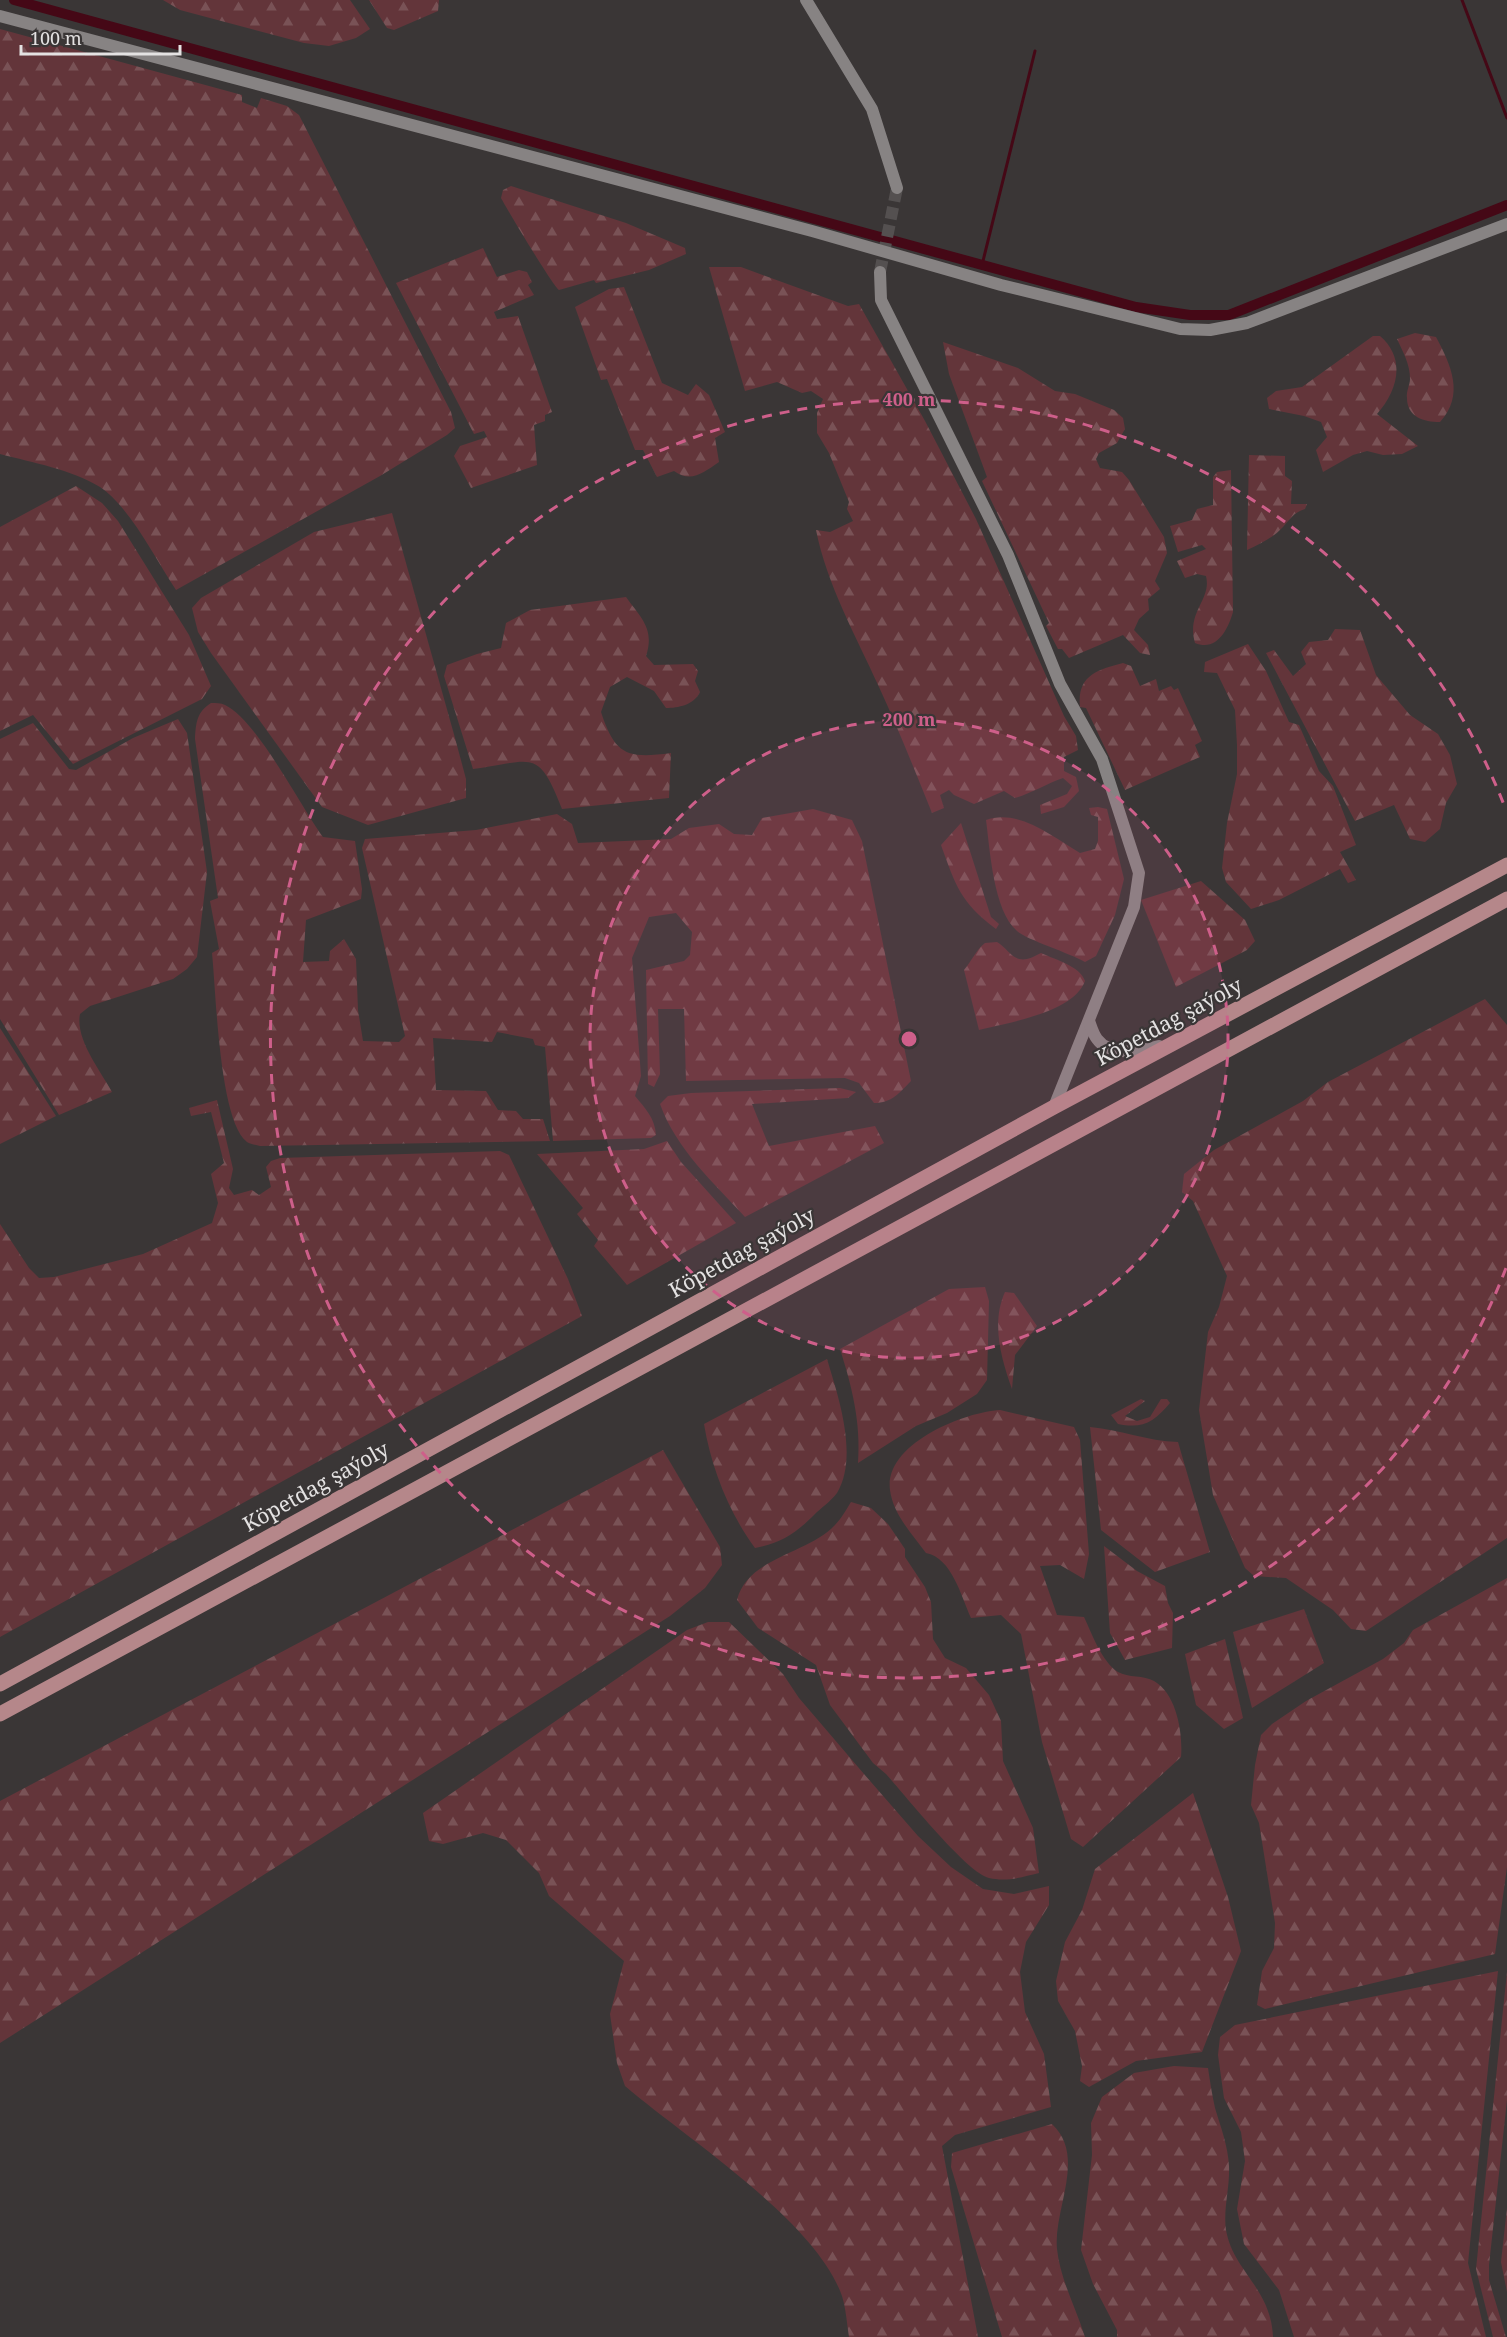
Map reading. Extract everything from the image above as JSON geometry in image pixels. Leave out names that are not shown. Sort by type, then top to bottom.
[{"type":"main road","name":"Köpetdag şaýoly","points":[[0,1684],[1054,1107],[1507,865]]},
{"type":"main road","points":[[0,1714],[1507,899]]},
{"type":"street","points":[[806,0],[872,108],[897,188]]},
{"type":"street","points":[[0,16],[812,231],[1001,285],[1180,329],[1210,330],[1247,323],[1507,224]]},
{"type":"street","points":[[880,272],[881,300],[1008,555],[1060,684],[1102,759],[1126,825],[1139,873],[1134,907],[1054,1107]]},
{"type":"street","points":[[1089,1021],[1097,1039],[1107,1047],[1141,1051],[1176,1042]]},
{"type":"green space","points":[[163,0],[350,0],[370,29],[356,38],[329,46],[304,43],[180,10]]},
{"type":"green space","points":[[369,0],[439,0],[438,11],[394,30],[387,28]]},
{"type":"green space","points":[[0,29],[242,95],[242,102],[257,108],[261,98],[287,106],[299,115],[451,412],[455,428],[380,476],[176,590],[132,520],[122,507],[100,487],[64,471],[0,454]]},
{"type":"green space","points":[[511,186],[626,223],[685,248],[686,254],[649,270],[596,283],[594,280],[559,290],[501,198],[503,190]]},
{"type":"green space","points":[[483,248],[497,277],[519,270],[527,272],[532,282],[528,285],[534,295],[494,312],[497,319],[518,316],[552,412],[545,415],[545,421],[534,425],[537,465],[471,488],[454,456],[460,446],[487,437],[484,431],[474,434],[396,283]]},
{"type":"green space","points":[[709,267],[741,267],[848,306],[859,304],[925,421],[976,519],[1064,716],[1076,736],[1078,750],[1064,757],[1064,771],[1076,777],[1079,791],[1064,807],[1041,814],[1040,805],[1067,794],[1072,786],[1063,778],[1015,798],[1004,791],[974,804],[954,795],[949,790],[940,795],[944,808],[932,813],[893,718],[843,610],[821,550],[816,530],[830,532],[853,521],[847,509],[849,502],[829,453],[817,433],[817,413],[823,399],[811,391],[802,393],[777,382],[745,391]]},
{"type":"green space","points":[[624,287],[662,383],[688,395],[696,384],[709,395],[725,432],[715,438],[719,462],[697,475],[680,475],[674,471],[657,477],[643,450],[635,450],[607,379],[601,380],[575,307],[609,289]]},
{"type":"green space","points":[[1415,333],[1436,337],[1450,369],[1454,391],[1448,412],[1440,422],[1418,417],[1413,414],[1408,404],[1409,368],[1397,339]]},
{"type":"green space","points":[[1373,336],[1380,336],[1388,345],[1394,355],[1396,365],[1394,386],[1377,414],[1418,446],[1402,454],[1383,455],[1367,451],[1353,455],[1323,472],[1316,450],[1327,437],[1321,422],[1269,409],[1267,398],[1276,391],[1302,387]]},
{"type":"green space","points":[[943,342],[1018,368],[1055,391],[1075,394],[1114,410],[1123,418],[1125,429],[1117,443],[1099,453],[1096,459],[1100,468],[1122,472],[1129,480],[1164,537],[1167,553],[1155,581],[1160,589],[1148,599],[1149,610],[1139,619],[1134,630],[1148,645],[1150,655],[1140,653],[1123,635],[1069,658],[1062,649],[1058,649],[1046,626],[1049,623],[982,481],[987,477],[949,374]]},
{"type":"green space","points":[[1249,455],[1285,456],[1285,476],[1292,481],[1291,504],[1307,504],[1305,509],[1295,514],[1275,534],[1247,550]]},
{"type":"green space","points":[[1231,470],[1233,612],[1225,632],[1215,642],[1203,645],[1195,643],[1193,632],[1196,614],[1206,592],[1206,576],[1197,574],[1185,578],[1177,561],[1206,549],[1202,545],[1178,552],[1170,526],[1192,520],[1197,509],[1213,505],[1213,477],[1217,472]]},
{"type":"green space","points":[[76,486],[102,503],[118,521],[189,635],[211,686],[202,699],[73,764],[33,715],[0,731],[0,527]]},
{"type":"green space","points":[[392,513],[466,779],[466,798],[368,825],[322,807],[211,653],[198,632],[192,608],[201,598],[314,532]]},
{"type":"green space","points":[[626,597],[648,631],[646,656],[654,665],[693,664],[698,671],[695,681],[700,692],[694,700],[685,705],[666,708],[654,691],[627,677],[610,687],[601,712],[612,737],[625,751],[643,755],[671,753],[669,798],[562,809],[546,775],[539,767],[531,763],[509,763],[473,769],[444,676],[447,665],[501,648],[506,623],[530,610]]},
{"type":"green space","points":[[1335,629],[1360,630],[1376,675],[1410,715],[1438,734],[1450,755],[1457,784],[1446,803],[1440,829],[1425,842],[1410,839],[1394,805],[1355,821],[1266,653],[1274,650],[1293,676],[1306,664],[1301,652],[1309,642],[1328,640]]},
{"type":"green space","points":[[1248,644],[1266,671],[1289,722],[1299,725],[1319,771],[1333,786],[1356,845],[1340,852],[1356,880],[1348,883],[1340,869],[1279,900],[1251,909],[1226,882],[1222,868],[1227,823],[1237,774],[1235,710],[1217,673],[1204,672],[1205,662]]},
{"type":"green space","points":[[1123,663],[1131,666],[1140,686],[1156,679],[1159,691],[1171,686],[1174,690],[1178,688],[1202,741],[1195,745],[1200,757],[1125,790],[1086,708],[1080,707],[1080,696],[1085,681],[1104,668]]},
{"type":"green space","points":[[211,703],[225,705],[237,713],[250,727],[323,837],[355,841],[362,889],[361,899],[306,920],[303,962],[329,961],[330,951],[344,939],[356,959],[358,1010],[363,1041],[399,1042],[405,1036],[362,848],[365,839],[476,830],[557,814],[572,824],[578,843],[671,839],[689,828],[719,824],[734,834],[752,835],[762,818],[813,809],[852,820],[862,841],[911,1081],[890,1099],[874,1103],[859,1083],[845,1078],[686,1081],[684,1009],[658,1009],[660,1074],[654,1087],[648,1084],[646,970],[684,961],[690,955],[692,932],[676,913],[649,917],[632,958],[641,1076],[635,1096],[654,1123],[656,1135],[651,1138],[553,1141],[545,1047],[535,1045],[533,1039],[497,1032],[492,1042],[433,1038],[436,1090],[486,1091],[498,1110],[516,1111],[523,1119],[543,1119],[550,1141],[260,1146],[248,1143],[238,1129],[230,1109],[217,1024],[212,953],[219,949],[210,901],[218,898],[195,739],[198,718]]},
{"type":"green space","points":[[178,719],[187,733],[207,872],[197,957],[187,969],[173,979],[90,1006],[80,1014],[79,1024],[85,1044],[112,1092],[59,1115],[0,1019],[0,739],[33,723],[69,769],[76,770],[133,738]]},
{"type":"green space","points":[[1089,808],[1107,809],[1124,879],[1115,915],[1096,956],[1085,962],[1022,935],[1009,921],[994,878],[986,820],[998,817],[1023,821],[1047,832],[1080,853],[1095,849],[1098,841],[1098,817],[1091,815]]},
{"type":"green space","points":[[961,823],[991,917],[999,924],[996,929],[974,910],[961,892],[941,845]]},
{"type":"green space","points":[[1201,881],[1245,920],[1255,941],[1247,950],[1176,987],[1141,900]]},
{"type":"green space","points":[[997,942],[1018,958],[1027,959],[1041,953],[1060,961],[1078,971],[1085,981],[1068,1001],[1054,1008],[1023,1019],[979,1030],[964,970],[985,943]]},
{"type":"green space","points":[[1485,999],[1507,1025],[1507,1538],[1366,1631],[1351,1629],[1333,1610],[1286,1578],[1254,1576],[1245,1568],[1213,1495],[1199,1410],[1208,1332],[1219,1307],[1227,1276],[1193,1201],[1182,1192],[1184,1174],[1214,1150],[1303,1101],[1328,1082]]},
{"type":"green space","points":[[0,1028],[56,1116],[0,1144]]},
{"type":"green space","points":[[840,1088],[856,1092],[848,1098],[752,1104],[769,1146],[875,1126],[884,1143],[745,1217],[686,1151],[660,1104],[668,1096],[691,1093]]},
{"type":"green space","points":[[217,1100],[233,1169],[229,1188],[234,1195],[252,1190],[259,1195],[271,1187],[266,1167],[271,1161],[280,1158],[500,1151],[509,1155],[568,1279],[582,1316],[0,1637],[0,1224],[29,1268],[39,1278],[54,1277],[143,1254],[212,1223],[218,1203],[211,1174],[224,1163],[211,1112],[191,1116],[189,1108]]},
{"type":"green space","points":[[667,1141],[681,1162],[736,1223],[627,1285],[594,1246],[598,1240],[577,1214],[583,1208],[537,1154],[644,1149]]},
{"type":"green space","points":[[985,1287],[989,1301],[987,1380],[977,1394],[947,1413],[916,1426],[858,1463],[855,1405],[840,1349],[949,1289]]},
{"type":"green space","points":[[1005,1292],[1014,1293],[1037,1326],[1015,1355],[1012,1389],[1001,1353],[998,1328]]},
{"type":"green space","points":[[827,1359],[844,1426],[846,1462],[843,1478],[835,1496],[800,1527],[787,1537],[755,1548],[737,1520],[722,1489],[711,1457],[704,1424]]},
{"type":"green space","points":[[1141,1399],[1145,1401],[1125,1416],[1137,1421],[1150,1417],[1161,1399],[1167,1399],[1170,1403],[1159,1415],[1141,1425],[1118,1424],[1111,1415]]},
{"type":"green space","points":[[1000,1410],[1074,1427],[1080,1440],[1089,1554],[1084,1579],[1060,1565],[1040,1566],[1057,1615],[1084,1617],[1107,1662],[1122,1674],[1150,1679],[1162,1687],[1177,1715],[1181,1737],[1181,1757],[1083,1847],[1071,1839],[1042,1742],[1021,1634],[1001,1615],[971,1618],[949,1570],[935,1556],[926,1553],[909,1531],[895,1507],[890,1490],[892,1473],[900,1458],[913,1445],[948,1424],[985,1412]]},
{"type":"green space","points":[[1090,1427],[1155,1440],[1178,1442],[1210,1552],[1155,1572],[1101,1530]]},
{"type":"green space","points":[[663,1450],[720,1547],[722,1565],[705,1588],[670,1616],[0,2043],[0,1801]]},
{"type":"green space","points":[[851,1502],[871,1508],[888,1524],[905,1549],[905,1557],[925,1587],[931,1602],[933,1639],[945,1658],[966,1668],[989,1695],[1001,1721],[1003,1761],[1033,1828],[1039,1873],[1014,1879],[989,1878],[966,1862],[936,1832],[886,1774],[873,1763],[830,1705],[816,1665],[758,1628],[737,1600],[743,1586],[753,1574],[823,1535],[837,1523]]},
{"type":"green space","points":[[1104,1546],[1137,1571],[1165,1586],[1168,1603],[1173,1613],[1172,1648],[1125,1660],[1110,1633]]},
{"type":"green space","points":[[1507,1578],[1507,1867],[1495,1954],[1265,2009],[1257,2005],[1262,1971],[1274,1948],[1275,1923],[1259,1823],[1251,1805],[1261,1735],[1272,1724],[1306,1701],[1383,1659],[1404,1643],[1413,1630]]},
{"type":"green space","points":[[1304,1609],[1324,1663],[1252,1708],[1233,1632]]},
{"type":"green space","points":[[708,1622],[729,1622],[783,1674],[799,1698],[864,1774],[918,1836],[951,1867],[983,1889],[1014,1894],[1049,1886],[1049,1905],[1026,1942],[1020,1972],[1025,2012],[1044,2054],[1051,2107],[955,2135],[942,2146],[978,2337],[849,2337],[842,2296],[828,2268],[806,2239],[747,2183],[625,2086],[617,2063],[610,2014],[624,1961],[549,1896],[539,1873],[506,1840],[483,1833],[443,1844],[429,1841],[423,1813],[687,1630]]},
{"type":"green space","points":[[1225,1639],[1243,1718],[1224,1729],[1196,1705],[1185,1654]]},
{"type":"green space","points":[[1193,1793],[1228,1897],[1241,1951],[1202,2052],[1136,2061],[1089,2087],[1080,2081],[1082,2066],[1075,2031],[1058,2001],[1056,1981],[1065,1942],[1082,1910],[1095,1869]]},
{"type":"green space","points":[[1498,1971],[1468,2263],[1486,2337],[1294,2337],[1279,2290],[1244,2244],[1237,2209],[1245,2161],[1241,2132],[1224,2098],[1218,2055],[1220,2037],[1235,2025]]},
{"type":"green space","points":[[1507,1972],[1507,2100],[1489,2265],[1489,2280],[1506,2337],[1493,2337],[1476,2269]]},
{"type":"green space","points":[[1174,2066],[1208,2068],[1228,2159],[1226,2230],[1236,2257],[1266,2305],[1273,2337],[1117,2337],[1117,2330],[1093,2284],[1081,2250],[1092,2155],[1091,2123],[1102,2097],[1134,2073]]},
{"type":"green space","points":[[1052,2124],[1062,2137],[1067,2152],[1068,2168],[1059,2217],[1057,2249],[1065,2282],[1085,2337],[1002,2337],[951,2167],[952,2153]]},
{"type":"green space","points":[[1507,2208],[1507,2292],[1501,2262]]},
{"type":"waterway","points":[[14,0],[1136,307],[1190,315],[1229,315],[1507,205]]},
{"type":"waterway","points":[[1462,0],[1507,118]]},
{"type":"waterway","points":[[982,265],[1035,51]]},
{"type":"tunnel","points":[[880,272],[897,188]]}]
